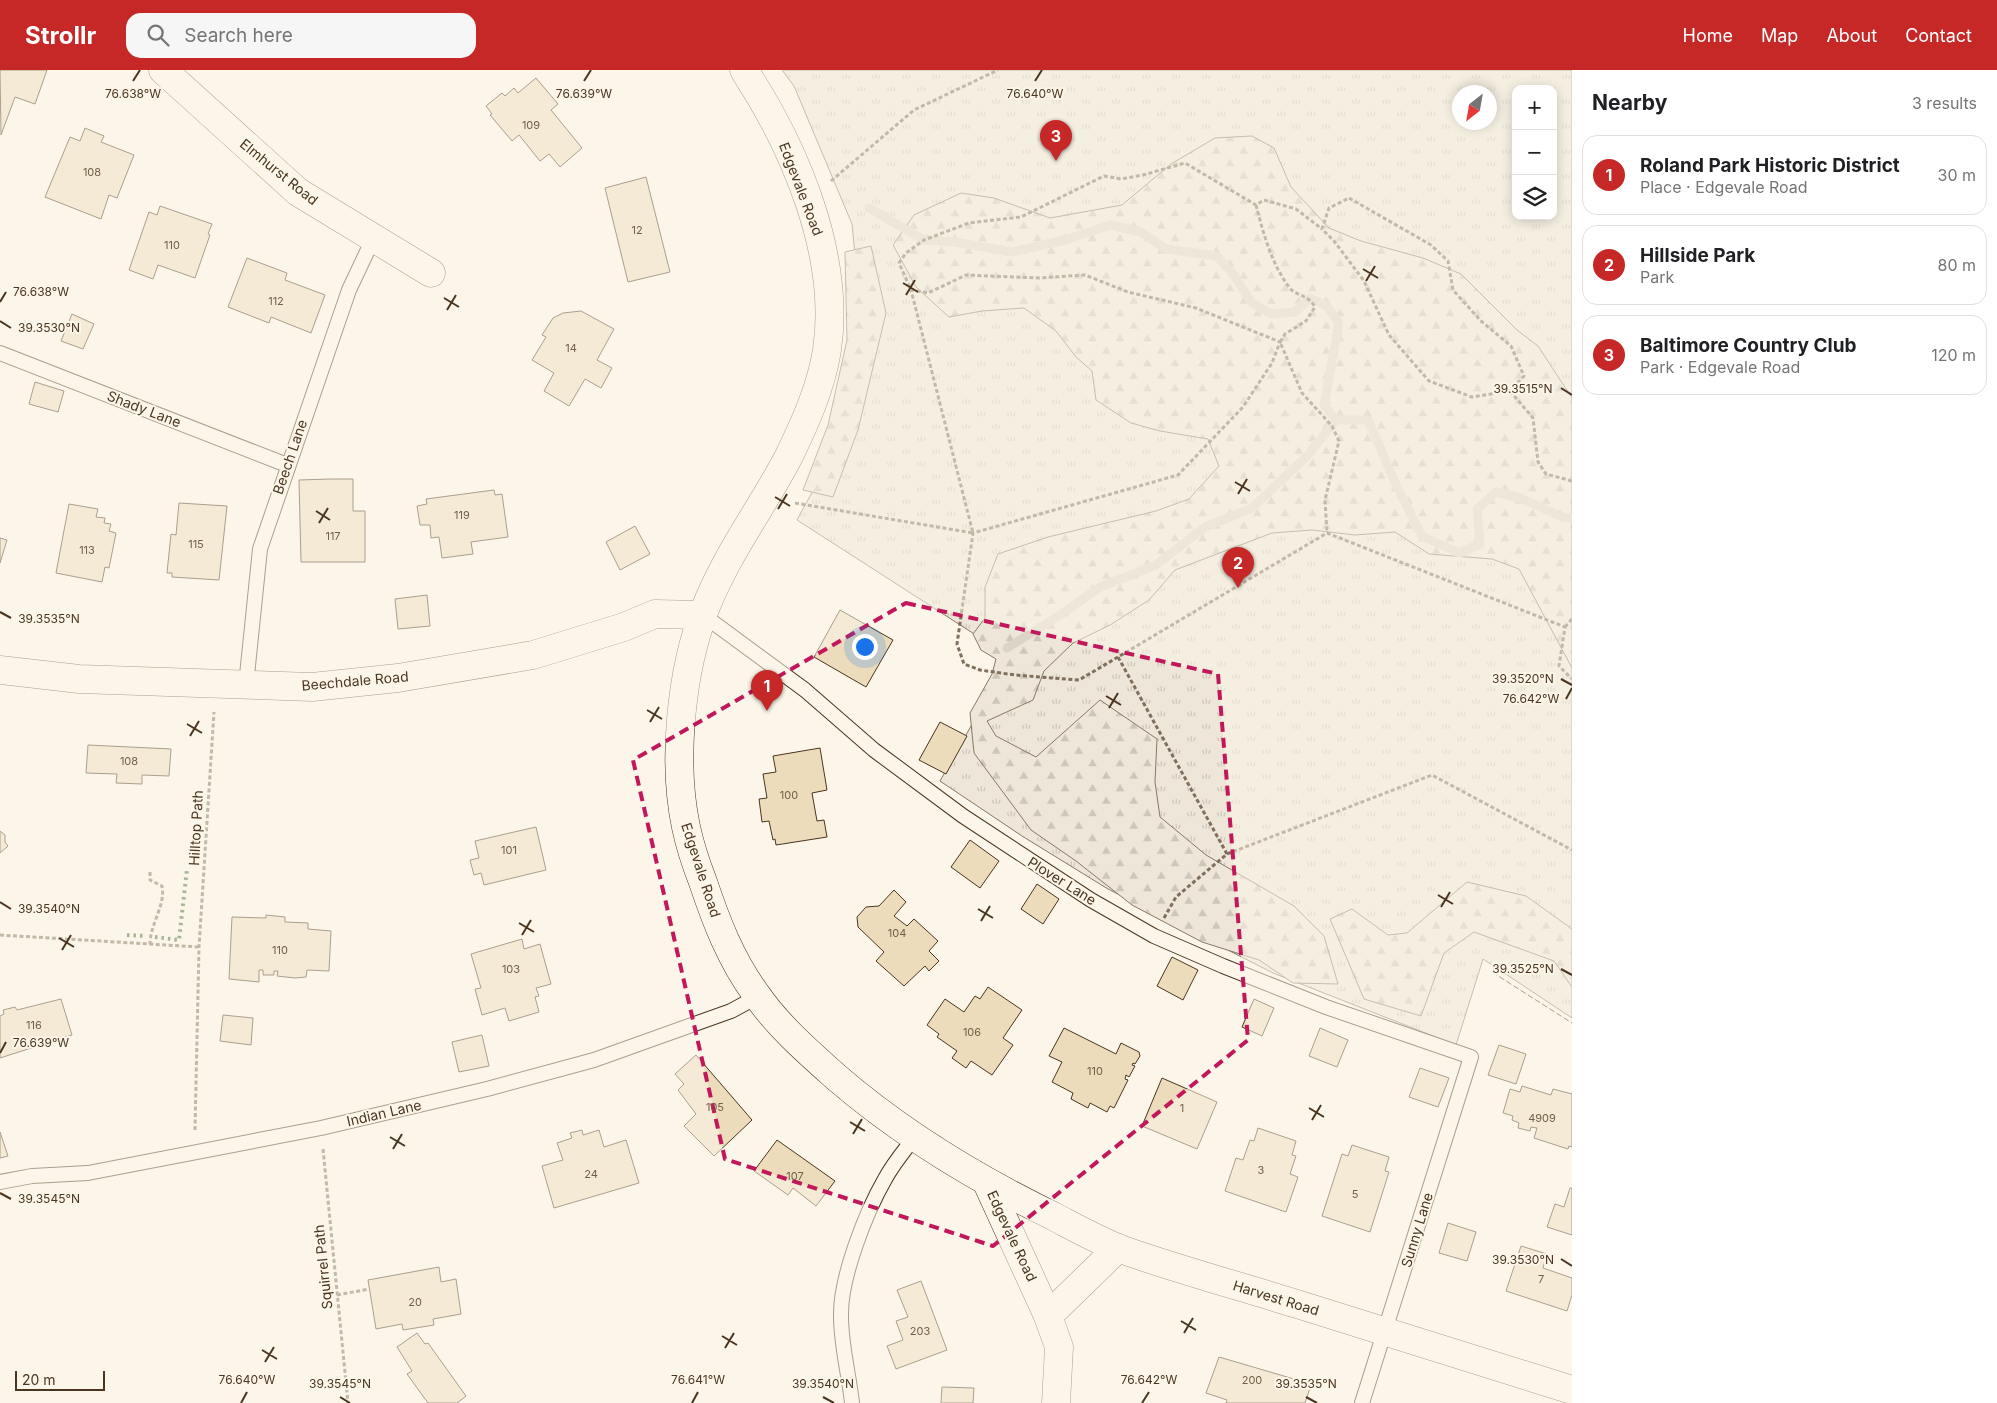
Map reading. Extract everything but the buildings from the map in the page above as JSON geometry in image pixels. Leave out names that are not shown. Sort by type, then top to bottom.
[{"type":"street","name":"Elmhurst Road","points":[[163,70],[298,192],[432,273]]},
{"type":"street","name":"Edgevale Road","points":[[744,70],[780,134],[808,200],[821,243],[828,286],[830,320],[827,352],[810,412],[742,539],[722,569],[703,614],[691,655],[681,730],[681,779],[685,824],[699,870],[727,947],[757,997],[807,1051],[860,1098],[914,1138],[988,1185],[1048,1316],[1059,1347],[1056,1403]]},
{"type":"street","name":"Beechdale Road","points":[[0,670],[79,679],[312,687],[398,678],[532,655],[624,627],[655,614],[703,614]]},
{"type":"street","name":"Harvest Road","points":[[988,1185],[1118,1248],[1572,1390]]},
{"type":"street","points":[[1048,1316],[1118,1248]]},
{"type":"lane","name":"Beech Lane","points":[[246,685],[260,549],[287,465],[349,290],[373,239]]},
{"type":"lane","name":"Shady Lane","points":[[0,353],[287,465]]},
{"type":"lane","name":"Plover Lane","points":[[703,614],[806,690],[874,750],[963,816],[1091,900],[1154,936],[1326,1008],[1472,1057]]},
{"type":"lane","name":"Indian Lane","points":[[0,1182],[32,1176],[88,1173],[321,1128],[487,1089],[594,1060],[731,1011],[757,997]]},
{"type":"lane","name":"Sunny Lane","points":[[1362,1403],[1472,1057]]},
{"type":"lane","points":[[852,1403],[841,1323],[844,1282],[855,1249],[885,1178],[914,1138]]},
{"type":"path","points":[[808,200],[914,110],[998,70]]},
{"type":"path","points":[[770,489],[798,505],[973,533],[1178,475],[1243,407],[1272,363],[1285,334],[1306,321],[1315,307],[1310,298],[1290,288],[1268,247],[1256,204],[1185,163],[1121,179],[1104,176],[1021,217],[969,223],[924,240],[906,253],[900,263],[911,290],[973,533],[957,644],[964,664],[980,670],[1015,675],[1079,680],[1327,533]]},
{"type":"path","points":[[1256,204],[1264,200],[1296,209],[1334,241],[1364,281],[1389,335],[1429,381],[1472,396],[1510,391],[1524,376],[1510,346],[1481,321],[1453,290],[1448,260],[1431,245],[1350,198],[1330,208],[1322,229]]},
{"type":"path","points":[[911,290],[928,293],[966,275],[1039,278],[1085,275],[1128,292],[1196,308],[1280,342],[1302,393],[1332,426],[1339,441],[1325,500],[1327,533]]},
{"type":"path","points":[[1510,391],[1533,418],[1538,462],[1546,474],[1572,481]]},
{"type":"path","points":[[1327,533],[1565,628]]},
{"type":"path","points":[[1572,619],[1565,628],[1559,666],[1572,679]]},
{"type":"path","points":[[1118,656],[1227,854]]},
{"type":"path","name":"Hilltop Path","points":[[195,1151],[199,947],[214,711]]},
{"type":"path","points":[[1154,936],[1176,897],[1227,854],[1432,775],[1572,850]]},
{"type":"path","points":[[150,872],[150,880],[162,886],[164,895],[150,931],[150,944]]},
{"type":"path","points":[[0,935],[199,947]]},
{"type":"path","name":"Squirrel Path","points":[[321,1128],[348,1403]]},
{"type":"path","points":[[337,1295],[370,1289]]},
{"type":"highlighted area","points":[[906,603],[1218,674],[1248,1040],[993,1246],[725,1159],[633,760]]},
{"type":"green space","points":[[782,70],[1572,70],[1572,1018],[1483,959],[1456,1045],[1273,973],[1108,889],[1022,836],[940,781],[1010,657],[797,520],[816,485],[860,306],[852,224],[794,86]]},
{"type":"green space","points":[[1252,136],[1274,148],[1291,187],[1329,228],[1361,241],[1423,258],[1461,274],[1517,330],[1538,346],[1572,398],[1572,668],[1519,569],[1492,559],[1429,554],[1395,532],[1355,535],[1312,530],[1272,533],[1175,570],[1149,600],[1110,625],[1073,643],[1044,671],[1033,700],[987,721],[996,736],[1036,757],[1100,700],[1157,739],[1155,782],[1160,817],[1206,855],[1294,906],[1324,936],[1338,984],[1293,983],[1259,960],[1202,942],[1132,905],[1076,861],[1031,830],[974,753],[970,713],[992,674],[996,659],[981,650],[973,634],[985,618],[985,587],[998,554],[1048,537],[1156,511],[1189,499],[1219,466],[1208,439],[1160,431],[1131,423],[1096,400],[1092,371],[1076,357],[1056,331],[1024,308],[982,311],[949,317],[916,287],[893,245],[914,215],[961,193],[994,198],[1050,218],[1122,205],[1171,164],[1215,138]]},
{"type":"green space","points":[[871,246],[886,313],[858,430],[833,497],[803,490],[828,425],[847,340],[845,252]]},
{"type":"green space","points":[[1467,882],[1526,896],[1572,929],[1572,987],[1554,961],[1474,932],[1444,953],[1421,1016],[1364,999],[1330,919],[1352,909],[1388,935],[1407,933]]},
{"type":"waterway","points":[[869,208],[924,240],[955,242],[1012,252],[1065,240],[1110,225],[1141,232],[1166,249],[1217,256],[1233,274],[1252,303],[1271,314],[1295,312],[1310,298],[1327,306],[1339,323],[1324,405],[1336,420]]},
{"type":"waterway","points":[[1007,648],[1057,617],[1100,587],[1156,565],[1205,527],[1252,508],[1307,456],[1336,420],[1368,420],[1398,489],[1422,536],[1459,553],[1480,544],[1477,509],[1496,492],[1521,498],[1562,517],[1572,518]]},
{"type":"hedge","points":[[155,937],[179,940],[187,869]]},
{"type":"hedge","points":[[127,935],[145,936]]},
{"type":"fence","points":[[1492,972],[1572,1023]]},
{"type":"place","name":"Baltimore Country Club","points":[[1056,161]]},
{"type":"place","name":"Hillside Park","points":[[1238,588]]},
{"type":"place","name":"Roland Park Historic District","points":[[767,711]]}]
